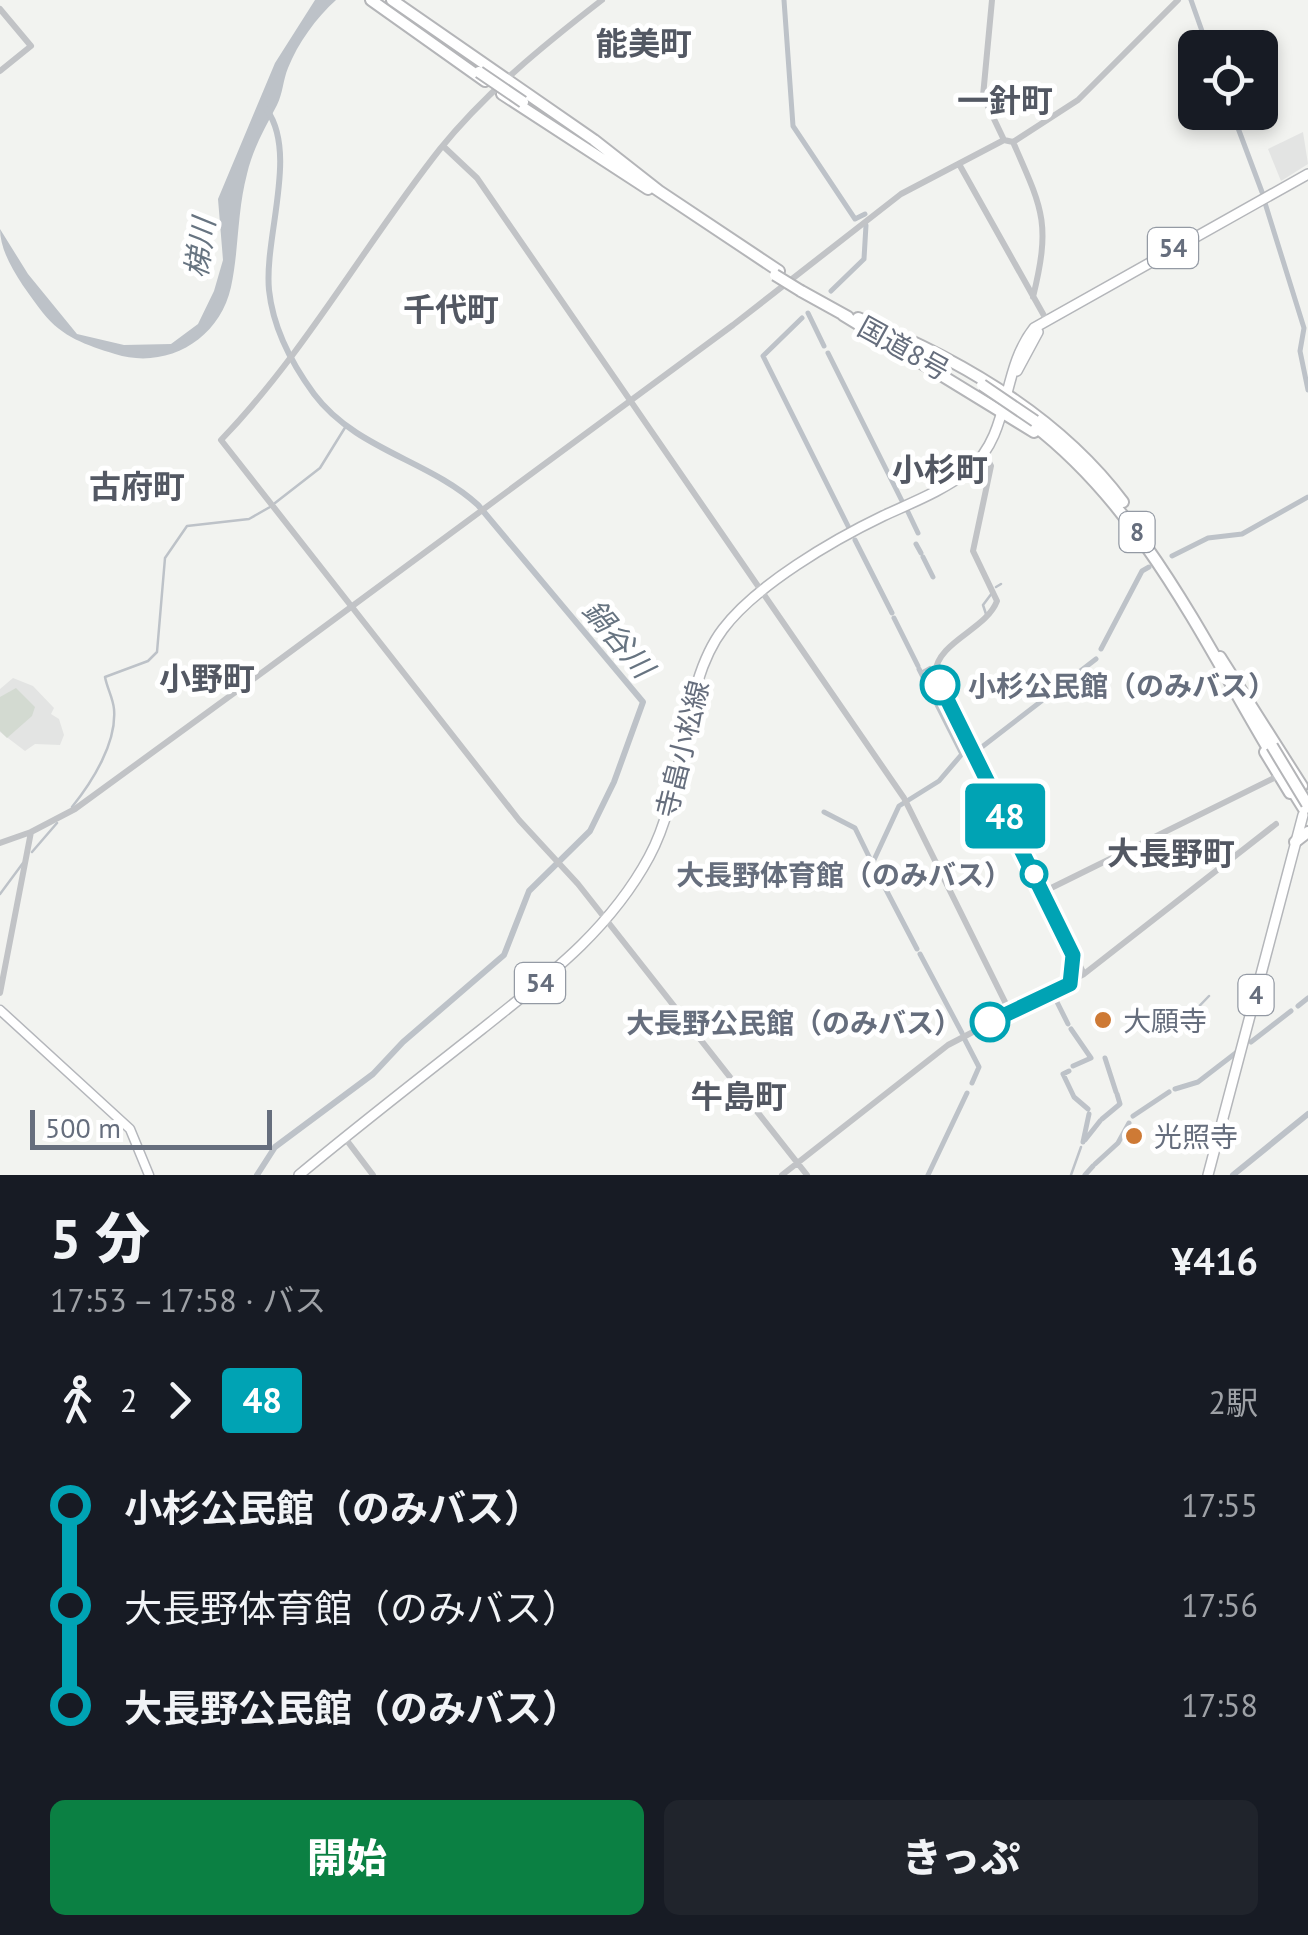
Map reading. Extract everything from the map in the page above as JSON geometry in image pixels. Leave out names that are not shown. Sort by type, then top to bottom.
[{"type":"highway","name":"国道8号","points":[[375,0],[419,26],[777,273],[843,314],[980,387]]},
{"type":"highway","points":[[389,0],[497,90],[624,170]]},
{"type":"highway","points":[[419,26],[507,80],[624,170]]},
{"type":"highway","name":"国道8号","points":[[802,288],[980,387],[1034,422],[1092,477],[1139,531],[1307,810]]},
{"type":"highway","points":[[843,314],[1005,412]]},
{"type":"highway","name":"8","points":[[858,318],[1008,395],[1082,454],[1107,481],[1139,531]]},
{"type":"highway","name":"8","points":[[1005,412],[1068,460],[1139,531]]},
{"type":"highway","name":"8","points":[[1215,657],[1302,776],[1307,810]]},
{"type":"highway","name":"8","points":[[1215,657],[1307,810]]},
{"type":"highway","points":[[1295,842],[1308,832]]},
{"type":"main road","name":"寺畠小松線","points":[[302,1175],[561,973],[608,923],[633,886],[664,826],[677,787],[697,684],[710,648],[735,614],[848,534],[961,476],[986,455],[1005,412],[1022,346],[1044,323],[1308,174]]},
{"type":"main road","name":"4","points":[[1208,1175],[1295,842],[1307,810]]},
{"type":"main road","points":[[0,1010],[130,1129],[149,1175]]},
{"type":"street","points":[[602,0],[507,80],[443,146],[282,368],[220,440],[807,1175]]},
{"type":"street","points":[[992,0],[983,96],[1004,140]]},
{"type":"street","points":[[0,843],[76,809],[630,402],[901,194],[1004,140],[1014,142],[1078,100],[1178,0]]},
{"type":"street","points":[[0,8],[31,46],[0,71]]},
{"type":"street","points":[[1014,142],[1037,190],[1046,239],[1033,297]]},
{"type":"street","points":[[443,146],[471,170],[906,801],[1010,1012]]},
{"type":"street","points":[[959,164],[1044,323]]},
{"type":"street","points":[[986,455],[991,466],[973,551],[997,601],[988,616],[939,659],[935,673],[1084,974]]},
{"type":"street","points":[[1042,892],[1276,776]]},
{"type":"street","points":[[782,1175],[930,1058],[1010,1012],[1070,984],[1276,824]]},
{"type":"street","points":[[0,993],[31,832]]},
{"type":"street","points":[[1070,984],[1073,955]]},
{"type":"street","points":[[346,1140],[373,1175]]},
{"type":"shaded area","points":[[315,0],[336,0],[297,49],[253,155],[241,202],[231,287],[215,322],[187,347],[153,358],[115,354],[58,328],[15,272],[4,251],[0,229],[28,274],[77,334],[124,345],[171,344],[198,324],[223,260],[218,199],[275,63]]},
{"type":"shaded area","points":[[1303,132],[1308,164],[1281,181],[1268,149]]},
{"type":"shaded area","points":[[13,678],[33,686],[54,708],[51,714],[59,719],[64,735],[60,745],[35,744],[25,751],[0,732],[0,689]]},
{"type":"shaded area","points":[[16,688],[35,707],[32,716],[7,738],[0,731],[0,697]]},
{"type":"waterway","points":[[784,0],[793,126],[855,219],[865,214]]},
{"type":"waterway","points":[[1191,0],[1202,30]]},
{"type":"waterway","name":"鍋谷川","points":[[257,1175],[275,1147],[373,1074],[403,1042],[504,955],[529,891],[590,831],[614,782],[643,702],[478,505],[438,477],[350,429],[314,394],[298,370],[279,332],[269,290],[280,149],[267,110]]},
{"type":"waterway","points":[[1239,130],[1262,192]]},
{"type":"waterway","points":[[1265,203],[1304,328],[1300,351],[1308,390]]},
{"type":"waterway","points":[[831,291],[864,259],[866,225]]},
{"type":"waterway","points":[[808,313],[824,346]]},
{"type":"waterway","points":[[802,318],[763,356],[850,530]]},
{"type":"waterway","points":[[828,353],[903,503]]},
{"type":"waterway","points":[[275,503],[320,468],[346,426]]},
{"type":"waterway","points":[[1172,556],[1208,538],[1242,534],[1308,497]]},
{"type":"waterway","points":[[72,807],[95,774],[112,735],[114,709],[105,677],[148,661],[157,652],[165,558],[187,526],[249,519],[270,507]]},
{"type":"waterway","points":[[908,512],[918,533]]},
{"type":"waterway","points":[[855,540],[892,613]]},
{"type":"waterway","points":[[916,544],[921,553]]},
{"type":"waterway","points":[[923,557],[933,577]]},
{"type":"waterway","points":[[1101,649],[1142,571],[1149,567]]},
{"type":"waterway","points":[[996,587],[1001,584]]},
{"type":"waterway","points":[[986,614],[983,605],[992,593]]},
{"type":"waterway","points":[[894,618],[918,666]]},
{"type":"waterway","points":[[978,750],[1096,659]]},
{"type":"waterway","points":[[921,672],[930,667]]},
{"type":"waterway","points":[[873,862],[899,806],[939,781],[962,754],[919,669]]},
{"type":"waterway","points":[[977,766],[1003,817]]},
{"type":"waterway","points":[[824,812],[855,828],[879,877]]},
{"type":"waterway","points":[[32,852],[57,823]]},
{"type":"waterway","points":[[1005,823],[1039,891]]},
{"type":"waterway","points":[[0,894],[23,863]]},
{"type":"waterway","points":[[882,882],[917,949]]},
{"type":"waterway","points":[[1041,895],[1060,934]]},
{"type":"waterway","points":[[1063,939],[1071,955]]},
{"type":"waterway","points":[[920,954],[962,1033]]},
{"type":"waterway","points":[[1053,994],[1068,1024]]},
{"type":"waterway","points":[[1180,1035],[1183,1023],[1209,996]]},
{"type":"waterway","points":[[1298,1006],[1308,998]]},
{"type":"waterway","points":[[1251,1042],[1291,1011]]},
{"type":"waterway","points":[[1071,1029],[1091,1058],[1073,1066]]},
{"type":"waterway","points":[[964,1038],[979,1067],[972,1083]]},
{"type":"waterway","points":[[1175,1089],[1198,1082],[1237,1052]]},
{"type":"waterway","points":[[1105,1058],[1116,1092]]},
{"type":"waterway","points":[[1069,1071],[1063,1074],[1074,1097],[1088,1109]]},
{"type":"waterway","points":[[1133,1116],[1169,1092]]},
{"type":"waterway","points":[[928,1175],[967,1093]]},
{"type":"waterway","points":[[1102,1119],[1120,1104],[1117,1094]]},
{"type":"waterway","points":[[1083,1142],[1089,1114]]},
{"type":"waterway","points":[[1233,1175],[1308,1114]]},
{"type":"waterway","points":[[1085,1140],[1100,1121]]},
{"type":"waterway","points":[[1095,1164],[1118,1143],[1129,1123]]},
{"type":"waterway","points":[[1071,1175],[1081,1147]]},
{"type":"waterway","points":[[1085,1175],[1093,1166]]},
{"type":"bus line","name":"48","points":[[940,685],[1073,955],[1070,984],[990,1022]]},
{"type":"place","name":"小杉公民館（のみバス）","points":[[940,685]]},
{"type":"place","name":"大長野体育館（のみバス）","points":[[1034,874]]},
{"type":"place","name":"大願寺","points":[[1103,1020]]},
{"type":"place","name":"大長野公民館（のみバス）","points":[[990,1022]]},
{"type":"place","name":"光照寺","points":[[1134,1136]]},
{"type":"district","name":"能美町","points":[[644,43]]},
{"type":"district","name":"一針町","points":[[1005,100]]},
{"type":"district","name":"千代町","points":[[451,309]]},
{"type":"district","name":"小杉町","points":[[940,469]]},
{"type":"district","name":"古府町","points":[[137,486]]},
{"type":"district","name":"小野町","points":[[207,678]]},
{"type":"district","name":"大長野町","points":[[1171,853]]},
{"type":"district","name":"牛島町","points":[[739,1096]]},
{"type":"water label","name":"梯川","points":[[199,248]]}]
